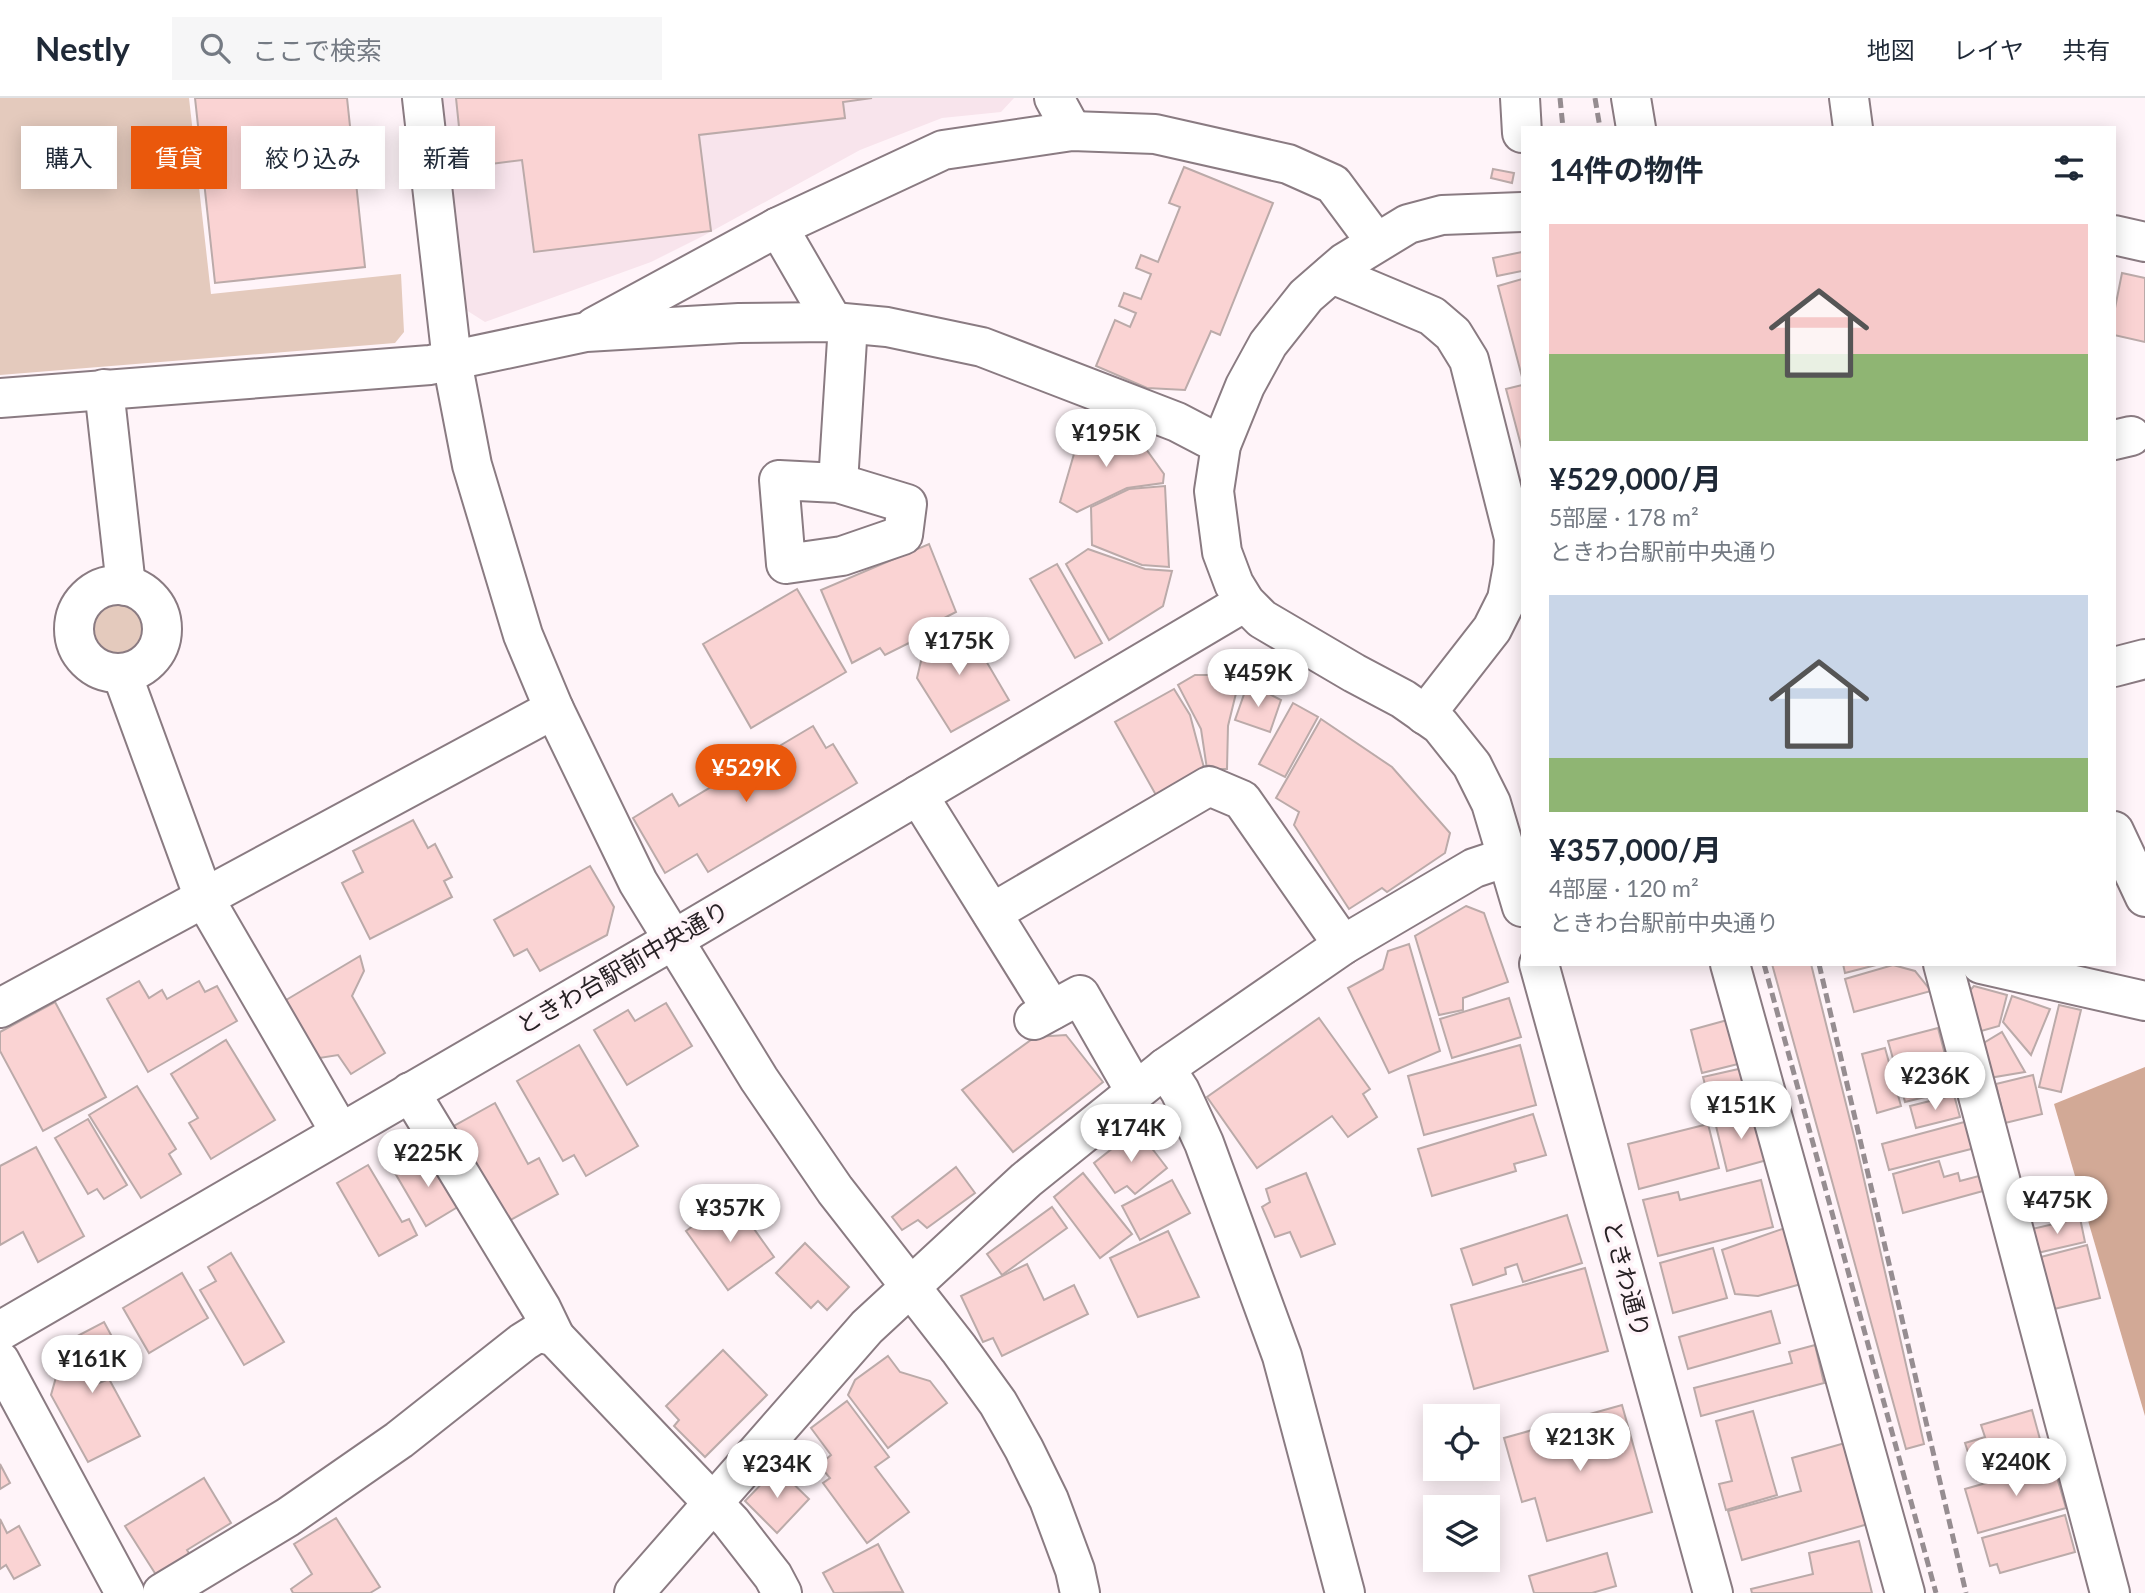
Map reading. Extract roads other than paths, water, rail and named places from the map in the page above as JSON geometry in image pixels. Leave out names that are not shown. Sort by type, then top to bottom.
[{"type":"street","points":[[400,98],[441,363],[545,714],[638,882],[665,944],[803,1145],[985,1427],[1028,1512],[1055,1593]]},
{"type":"street","points":[[422,98],[441,363]]},
{"type":"street","points":[[1054,98],[1072,131]]},
{"type":"street","points":[[1520,98],[1522,126]]},
{"type":"street","points":[[1631,98],[1636,126]]},
{"type":"street","points":[[1849,98],[1853,126]]},
{"type":"street","points":[[586,331],[778,227],[943,150],[1072,131],[1155,134],[1288,164],[1333,184],[1376,242]]},
{"type":"street","points":[[1521,212],[1442,215],[1408,224],[1344,263],[1306,296],[1268,344],[1245,386],[1221,445],[1214,491],[1222,552],[1234,584],[1245,601],[1262,619],[1403,699],[1440,725],[1472,765],[1491,803],[1521,904]]},
{"type":"street","points":[[778,227],[841,323],[838,483]]},
{"type":"street","points":[[2116,235],[2145,242]]},
{"type":"street","points":[[1332,274],[1432,316],[1453,334],[1469,360],[1514,538],[1513,566],[1507,599],[1492,629],[1425,715]]},
{"type":"street","points":[[0,398],[441,363],[586,331],[739,323],[841,323],[887,327],[982,347],[1177,422],[1221,445]]},
{"type":"street","points":[[92,391],[114,587]]},
{"type":"street","points":[[114,587],[139,590],[150,599],[162,624],[161,639],[152,657],[136,670],[122,674],[95,667],[85,658],[74,632],[75,618],[81,605],[91,594],[114,587]]},
{"type":"street","name":"ときわ台駅前中央通り","points":[[0,1331],[665,944],[1245,601]]},
{"type":"street","points":[[2116,666],[2145,659]]},
{"type":"street","points":[[122,674],[204,898],[340,1132]]},
{"type":"street","points":[[0,1008],[545,714]]},
{"type":"street","points":[[992,913],[1209,786],[1242,800],[1343,945]]},
{"type":"street","points":[[918,795],[992,913],[1043,1015],[1080,995],[1135,1091]]},
{"type":"street","points":[[2116,835],[2145,897]]},
{"type":"street","points":[[634,1593],[867,1326],[1026,1181],[1165,1068],[1343,945],[1474,868],[1507,857]]},
{"type":"street","name":"ときわ通り","points":[[1540,966],[1713,1593]]},
{"type":"street","points":[[1731,966],[1905,1593]]},
{"type":"street","points":[[1944,966],[2110,1593]]},
{"type":"street","points":[[1989,966],[2145,1001]]},
{"type":"street","points":[[1165,1068],[1180,1091],[1204,1143],[1282,1356],[1345,1593]]},
{"type":"street","points":[[410,1091],[541,1307],[555,1337],[731,1522],[782,1593]]},
{"type":"street","points":[[902,1295],[959,1349],[998,1403],[1049,1500],[1075,1570],[1080,1593]]},
{"type":"street","points":[[162,1593],[288,1517],[399,1440],[531,1337],[539,1332],[555,1337]]},
{"type":"street","points":[[0,1361],[125,1593]]},
{"type":"railway","points":[[1560,98],[1563,126]]},
{"type":"railway","points":[[1595,98],[1600,126]]},
{"type":"railway","points":[[1765,966],[1936,1593]]},
{"type":"railway","points":[[1819,966],[1966,1593]]}]
